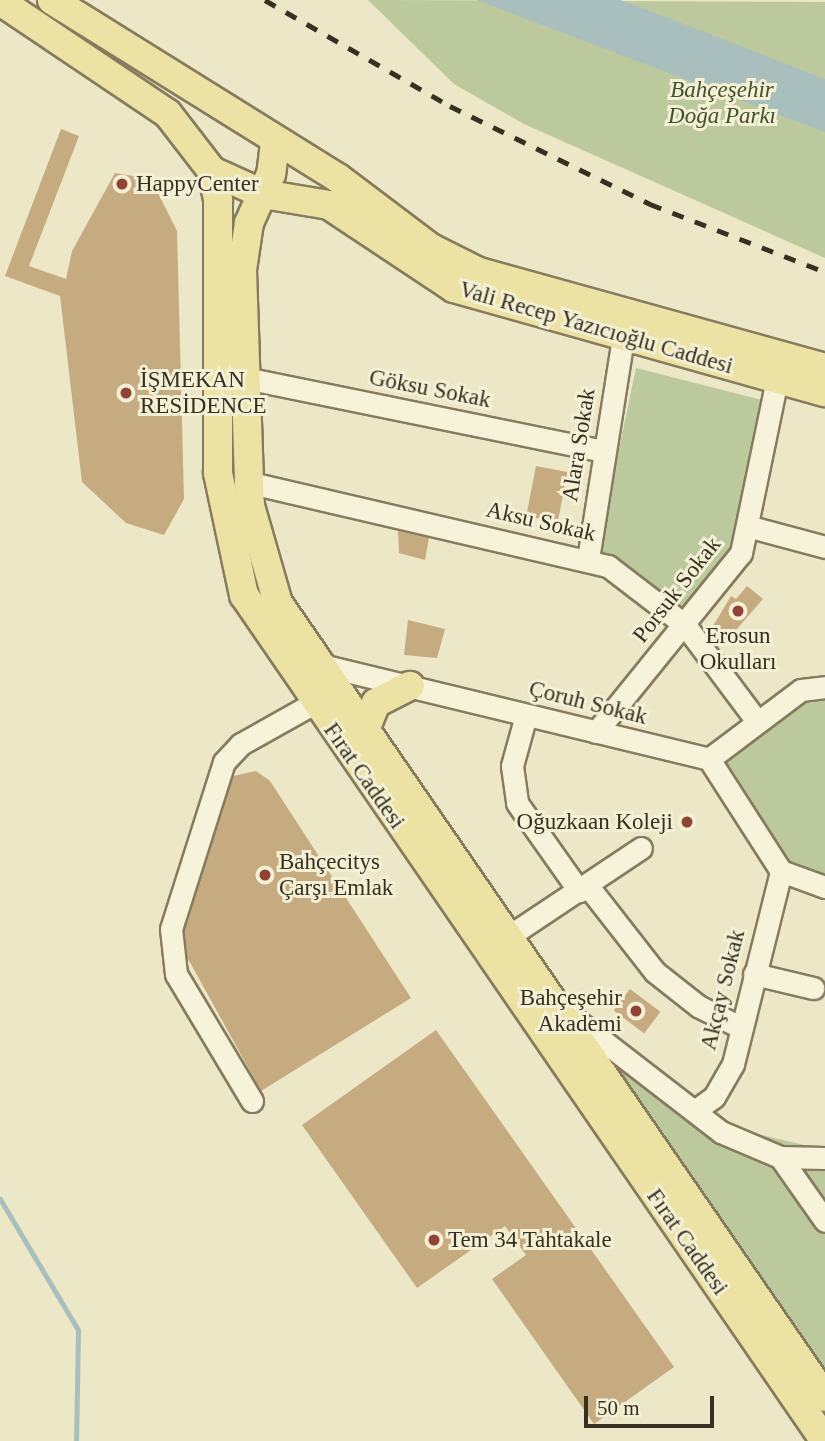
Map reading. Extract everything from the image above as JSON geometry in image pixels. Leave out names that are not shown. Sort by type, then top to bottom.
[{"type":"main road","points":[[52,0],[217,106]]},
{"type":"main road","points":[[0,1],[168,114],[196,146],[212,171]]},
{"type":"main road","points":[[196,146],[202,113],[217,106]]},
{"type":"main road","name":"Vali Recep Yazıcıoğlu Caddesi","points":[[217,106],[275,144],[338,178],[431,248],[479,272],[825,368]]},
{"type":"main road","name":"Fırat Caddesi","points":[[275,144],[263,194],[248,223],[242,270],[251,483],[259,554],[278,603],[363,735],[550,1000],[814,1403],[825,1441]]},
{"type":"main road","name":"Vali Recep Yazıcıoğlu Caddesi","points":[[212,171],[263,194],[329,205],[454,288],[623,339],[825,392]]},
{"type":"main road","name":"Fırat Caddesi","points":[[212,171],[223,509],[244,595],[280,655],[314,704],[814,1403],[806,1441]]},
{"type":"main road","points":[[363,735],[376,702],[410,686]]},
{"type":"street","name":"Alara Sokak","points":[[588,558],[623,339]]},
{"type":"street","name":"Göksu Sokak","points":[[245,378],[605,451]]},
{"type":"street","name":"Porsuk Sokak","points":[[596,732],[741,553],[751,527],[777,379]]},
{"type":"street","name":"Aksu Sokak","points":[[251,483],[588,558],[608,566],[685,625],[756,720]]},
{"type":"street","points":[[751,527],[825,547]]},
{"type":"street","name":"Çoruh Sokak","points":[[280,655],[709,759]]},
{"type":"street","points":[[825,688],[801,690],[756,720],[709,759],[781,870],[825,887]]},
{"type":"street","points":[[252,1101],[176,974],[171,929],[224,762],[241,744],[314,704]]},
{"type":"street","points":[[526,715],[512,766],[517,803],[583,888],[654,972],[698,1006],[742,1028]]},
{"type":"street","points":[[506,938],[641,848]]},
{"type":"street","name":"Akçay Sokak","points":[[696,1110],[714,1097],[733,1064],[781,870]]},
{"type":"street","points":[[754,974],[814,988]]},
{"type":"street","points":[[550,1000],[696,1110],[721,1132],[779,1157],[825,1158]]},
{"type":"street","points":[[779,1157],[825,1221]]},
{"type":"green space","name":"Bahçeşehir Doğa Parkı","points":[[368,0],[825,2],[825,258],[524,124],[454,84]]},
{"type":"green space","points":[[636,368],[770,402],[738,551],[683,617],[596,559]]},
{"type":"green space","points":[[825,697],[825,879],[784,861],[721,765],[798,698]]},
{"type":"green space","points":[[606,1027],[729,1127],[825,1150],[825,1377],[602,1055]]},
{"type":"water","points":[[476,0],[620,0],[645,9],[825,79],[825,132]]},
{"type":"building","name":"İŞMEKAN RESİDENCE","points":[[61,129],[79,136],[29,266],[66,279],[72,251],[115,173],[151,179],[177,231],[184,499],[164,535],[126,523],[82,482],[60,296],[5,276]]},
{"type":"building","points":[[536,466],[567,472],[558,522],[526,516]]},
{"type":"building","points":[[398,531],[429,538],[425,560],[399,553]]},
{"type":"building","name":"Erosun Okulları","points":[[747,586],[763,599],[729,638],[713,626],[731,596],[736,599]]},
{"type":"building","points":[[408,620],[445,629],[437,658],[404,655]]},
{"type":"building","name":"Bahçecitys Çarşı Emlak","points":[[256,771],[270,781],[411,998],[261,1091],[187,957],[184,930],[233,776]]},
{"type":"building","name":"Bahçeşehir Akademi","points":[[630,989],[660,1012],[644,1033],[614,1011]]},
{"type":"building","name":"Tem 34 Tahtakale","points":[[436,1030],[674,1367],[594,1424],[492,1279],[526,1255],[505,1226],[417,1288],[302,1125]]},
{"type":"waterway","points":[[0,1199],[78,1330],[76,1441]]},
{"type":"railway","points":[[265,0],[450,106],[650,204],[825,272]]},
{"type":"place","name":"HappyCenter","points":[[122,184]]},
{"type":"place","name":"İŞMEKAN RESİDENCE","points":[[126,393]]},
{"type":"place","name":"Erosun Okulları","points":[[738,611]]},
{"type":"place","name":"Oğuzkaan Koleji","points":[[687,822]]},
{"type":"place","name":"Bahçecitys Çarşı Emlak","points":[[265,875]]},
{"type":"place","name":"Bahçeşehir Akademi","points":[[636,1011]]},
{"type":"place","name":"Tem 34 Tahtakale","points":[[434,1240]]}]
